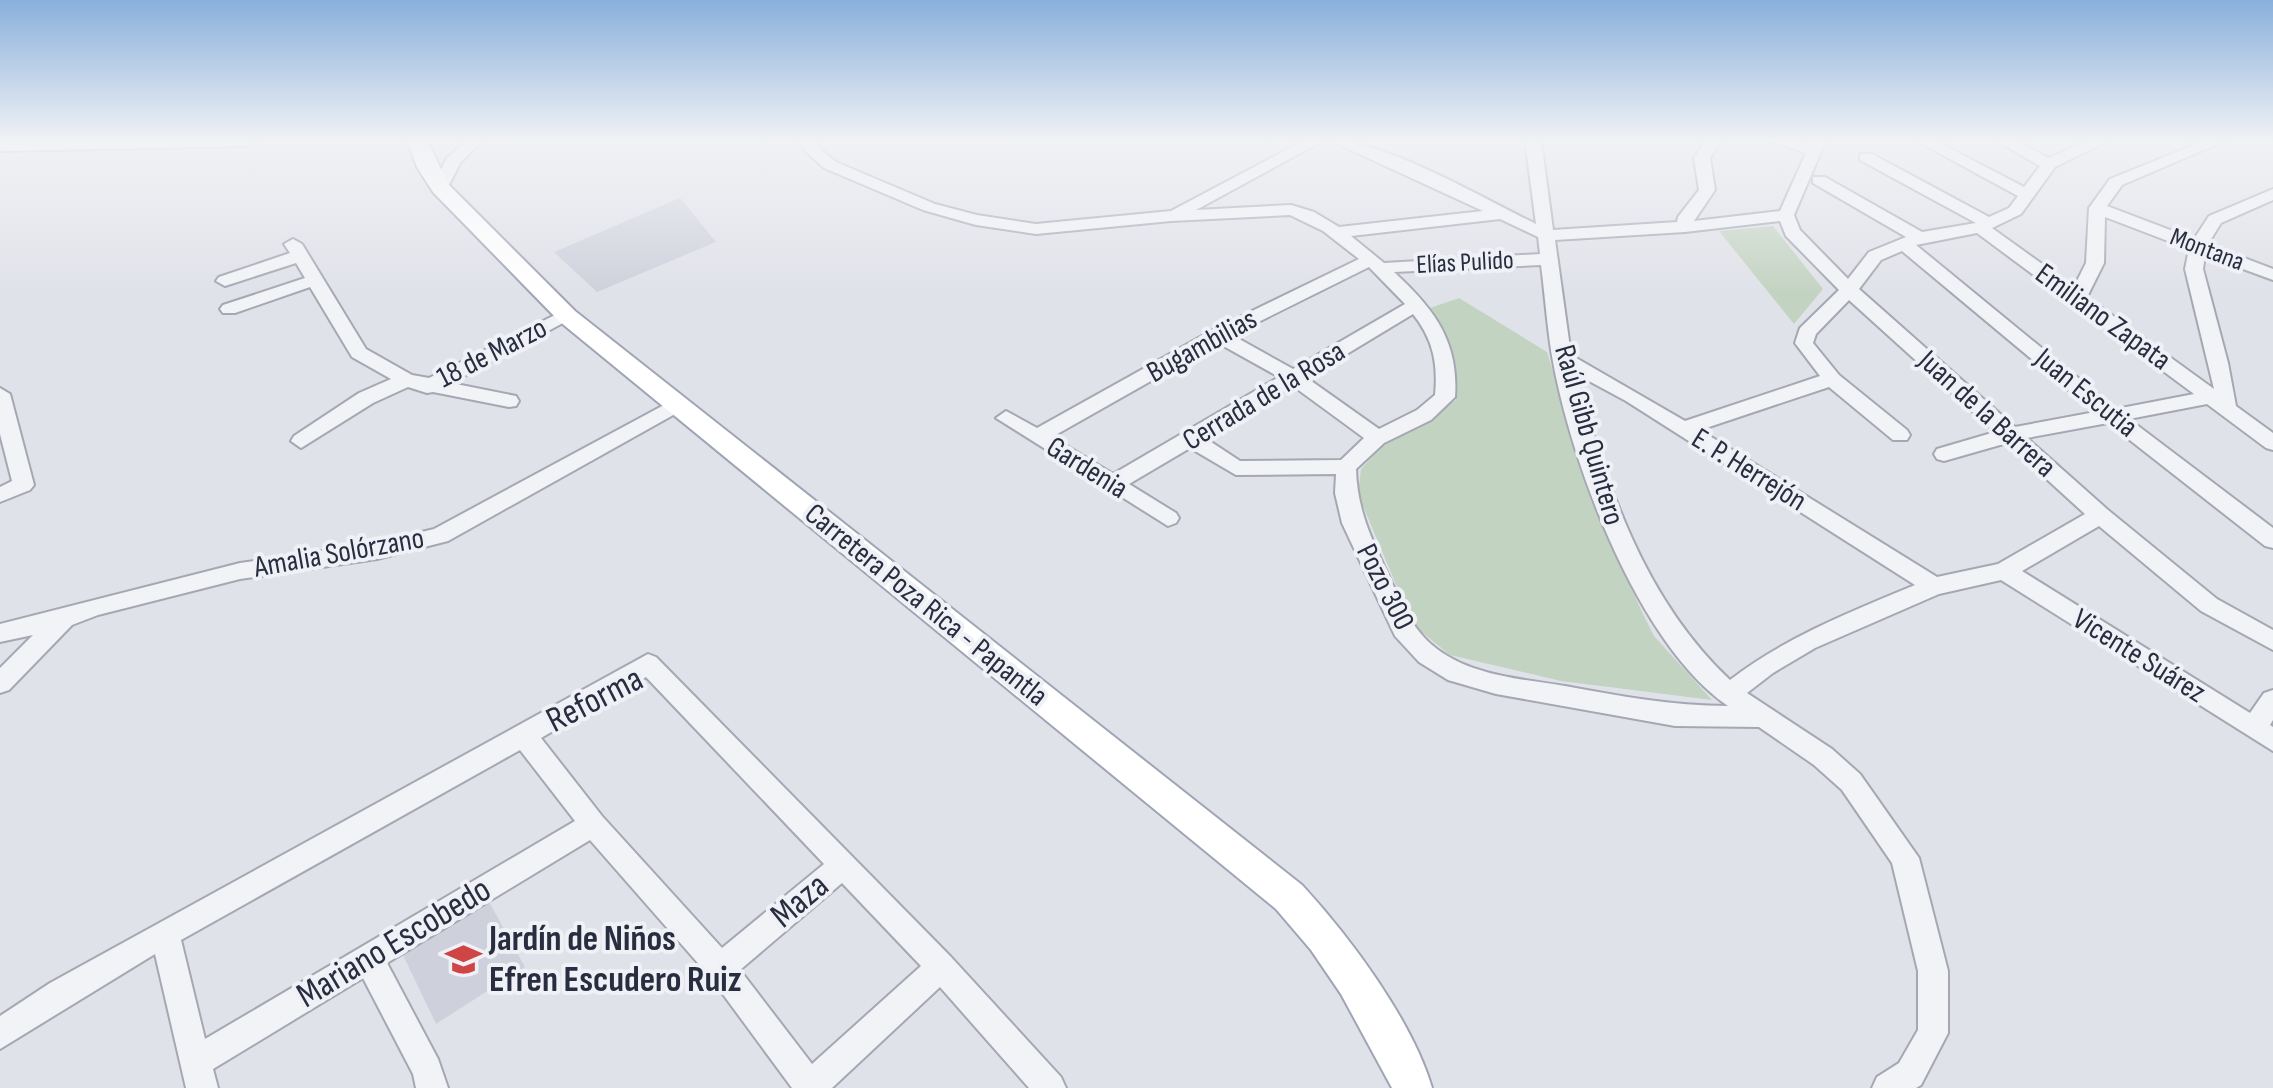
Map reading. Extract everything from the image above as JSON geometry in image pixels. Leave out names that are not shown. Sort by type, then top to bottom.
[{"type":"main road","name":"Carretera Poza Rica - Papantla","points":[[443,191],[567,316],[1289,897],[1322,931],[1361,989],[1408,1074],[1412,1088]]},
{"type":"street","points":[[891,191],[929,207],[976,220],[1036,229],[1171,216],[1303,212],[1340,232],[1375,264],[1438,336],[1447,369],[1445,397],[1424,415],[1377,438],[1346,467],[1236,468],[1193,440]]},
{"type":"street","points":[[1171,216],[1219,191]]},
{"type":"street","points":[[1454,191],[1546,235],[1685,227],[1786,215],[1797,191]]},
{"type":"street","name":"Raúl Gibb Quintero","points":[[1540,191],[1562,358],[1582,433],[1616,532],[1646,592],[1691,658],[1729,694],[1759,717],[1823,757],[1851,782],[1905,858],[1933,971],[1933,1033],[1910,1074],[1888,1088]]},
{"type":"street","points":[[1685,227],[1686,217],[1706,191]]},
{"type":"street","name":"Juan Escutia","points":[[1836,191],[1911,240],[2111,415],[2273,540]]},
{"type":"street","name":"Emiliano Zapata","points":[[1925,191],[1985,225],[2077,298],[2273,443]]},
{"type":"street","points":[[2020,191],[2028,195]]},
{"type":"street","points":[[1900,435],[1832,379],[1804,343],[1807,332],[1849,290],[1875,256],[1911,240],[1985,225],[2015,211],[2031,191]]},
{"type":"street","points":[[2077,298],[2095,263],[2097,208],[2110,191]]},
{"type":"street","points":[[2198,247],[2215,220],[2273,194]]},
{"type":"street","name":"Montana","points":[[2097,208],[2273,275]]},
{"type":"street","points":[[1340,232],[1502,214]]},
{"type":"street","name":"Juan de la Barrera","points":[[1786,215],[1792,232],[1849,290],[2100,515],[2209,605],[2273,641]]},
{"type":"street","name":"Emiliano Zapata","points":[[2198,247],[2194,269],[2219,363],[2219,402]]},
{"type":"street","name":"18 de Marzo","points":[[225,281],[296,250],[359,353],[406,380],[427,387],[567,316]]},
{"type":"street","name":"Elías Pulido","points":[[1375,264],[1550,259]]},
{"type":"street","name":"Bugambilias","points":[[1037,437],[1218,335],[1375,264]]},
{"type":"street","points":[[229,309],[315,280]]},
{"type":"street","name":"Cerrada de la Rosa","points":[[1113,484],[1193,440],[1414,306]]},
{"type":"street","points":[[1218,335],[1296,376],[1338,405],[1377,438]]},
{"type":"street","name":"E. P. Herrejón","points":[[1562,358],[1934,586]]},
{"type":"street","points":[[1682,429],[1832,379]]},
{"type":"street","points":[[301,441],[366,398],[406,380]]},
{"type":"street","points":[[427,387],[509,401]]},
{"type":"street","points":[[0,394],[23,485],[0,495]]},
{"type":"street","points":[[1944,454],[2010,435],[2111,415],[2219,402]]},
{"type":"street","name":"Amalia Solórzano","points":[[0,683],[64,619],[93,607],[240,571],[377,551],[440,535],[677,404]]},
{"type":"street","name":"Gardenia","points":[[1006,418],[1168,518]]},
{"type":"street","name":"Pozo 300","points":[[1346,467],[1346,493],[1353,523],[1403,630],[1427,655],[1457,673],[1496,684],[1675,716],[1759,717]]},
{"type":"street","points":[[1729,694],[1765,666],[1807,641],[1934,586],[2004,571],[2100,515]]},
{"type":"street","name":"Vicente Suárez","points":[[2004,571],[2264,734]]},
{"type":"street","points":[[0,633],[64,619]]},
{"type":"street","name":"Reforma","points":[[0,1034],[33,1011],[165,934],[525,737],[648,664],[941,967],[1050,1088]]},
{"type":"street","points":[[2264,734],[2273,700]]},
{"type":"street","points":[[525,737],[593,824],[721,968],[810,1088],[941,967]]},
{"type":"street","name":"Mariano Escobedo","points":[[199,1075],[369,959],[593,824]]},
{"type":"street","name":"Maza","points":[[721,968],[843,865]]},
{"type":"street","points":[[165,934],[199,1075]]},
{"type":"street","points":[[369,959],[427,1070],[432,1088]]},
{"type":"street","name":"Reforma","points":[[0,1023],[33,1011]]},
{"type":"shaded area","points":[[680,198],[716,242],[597,292],[554,252]]},
{"type":"shaded area","name":"Jardín de Niños Efren Escudero Ruiz","points":[[488,900],[525,967],[436,1024],[402,953]]},
{"type":"green space","points":[[1773,226],[1823,289],[1794,324],[1719,231]]},
{"type":"green space","points":[[1459,298],[1547,352],[1599,516],[1641,610],[1654,636],[1712,700],[1561,681],[1450,655],[1413,625],[1358,494],[1361,469],[1380,448],[1456,400],[1456,375],[1451,351],[1435,318],[1427,309]]},
{"type":"place","name":"Jardín de Niños Efren Escudero Ruiz","points":[[463,960]]}]
